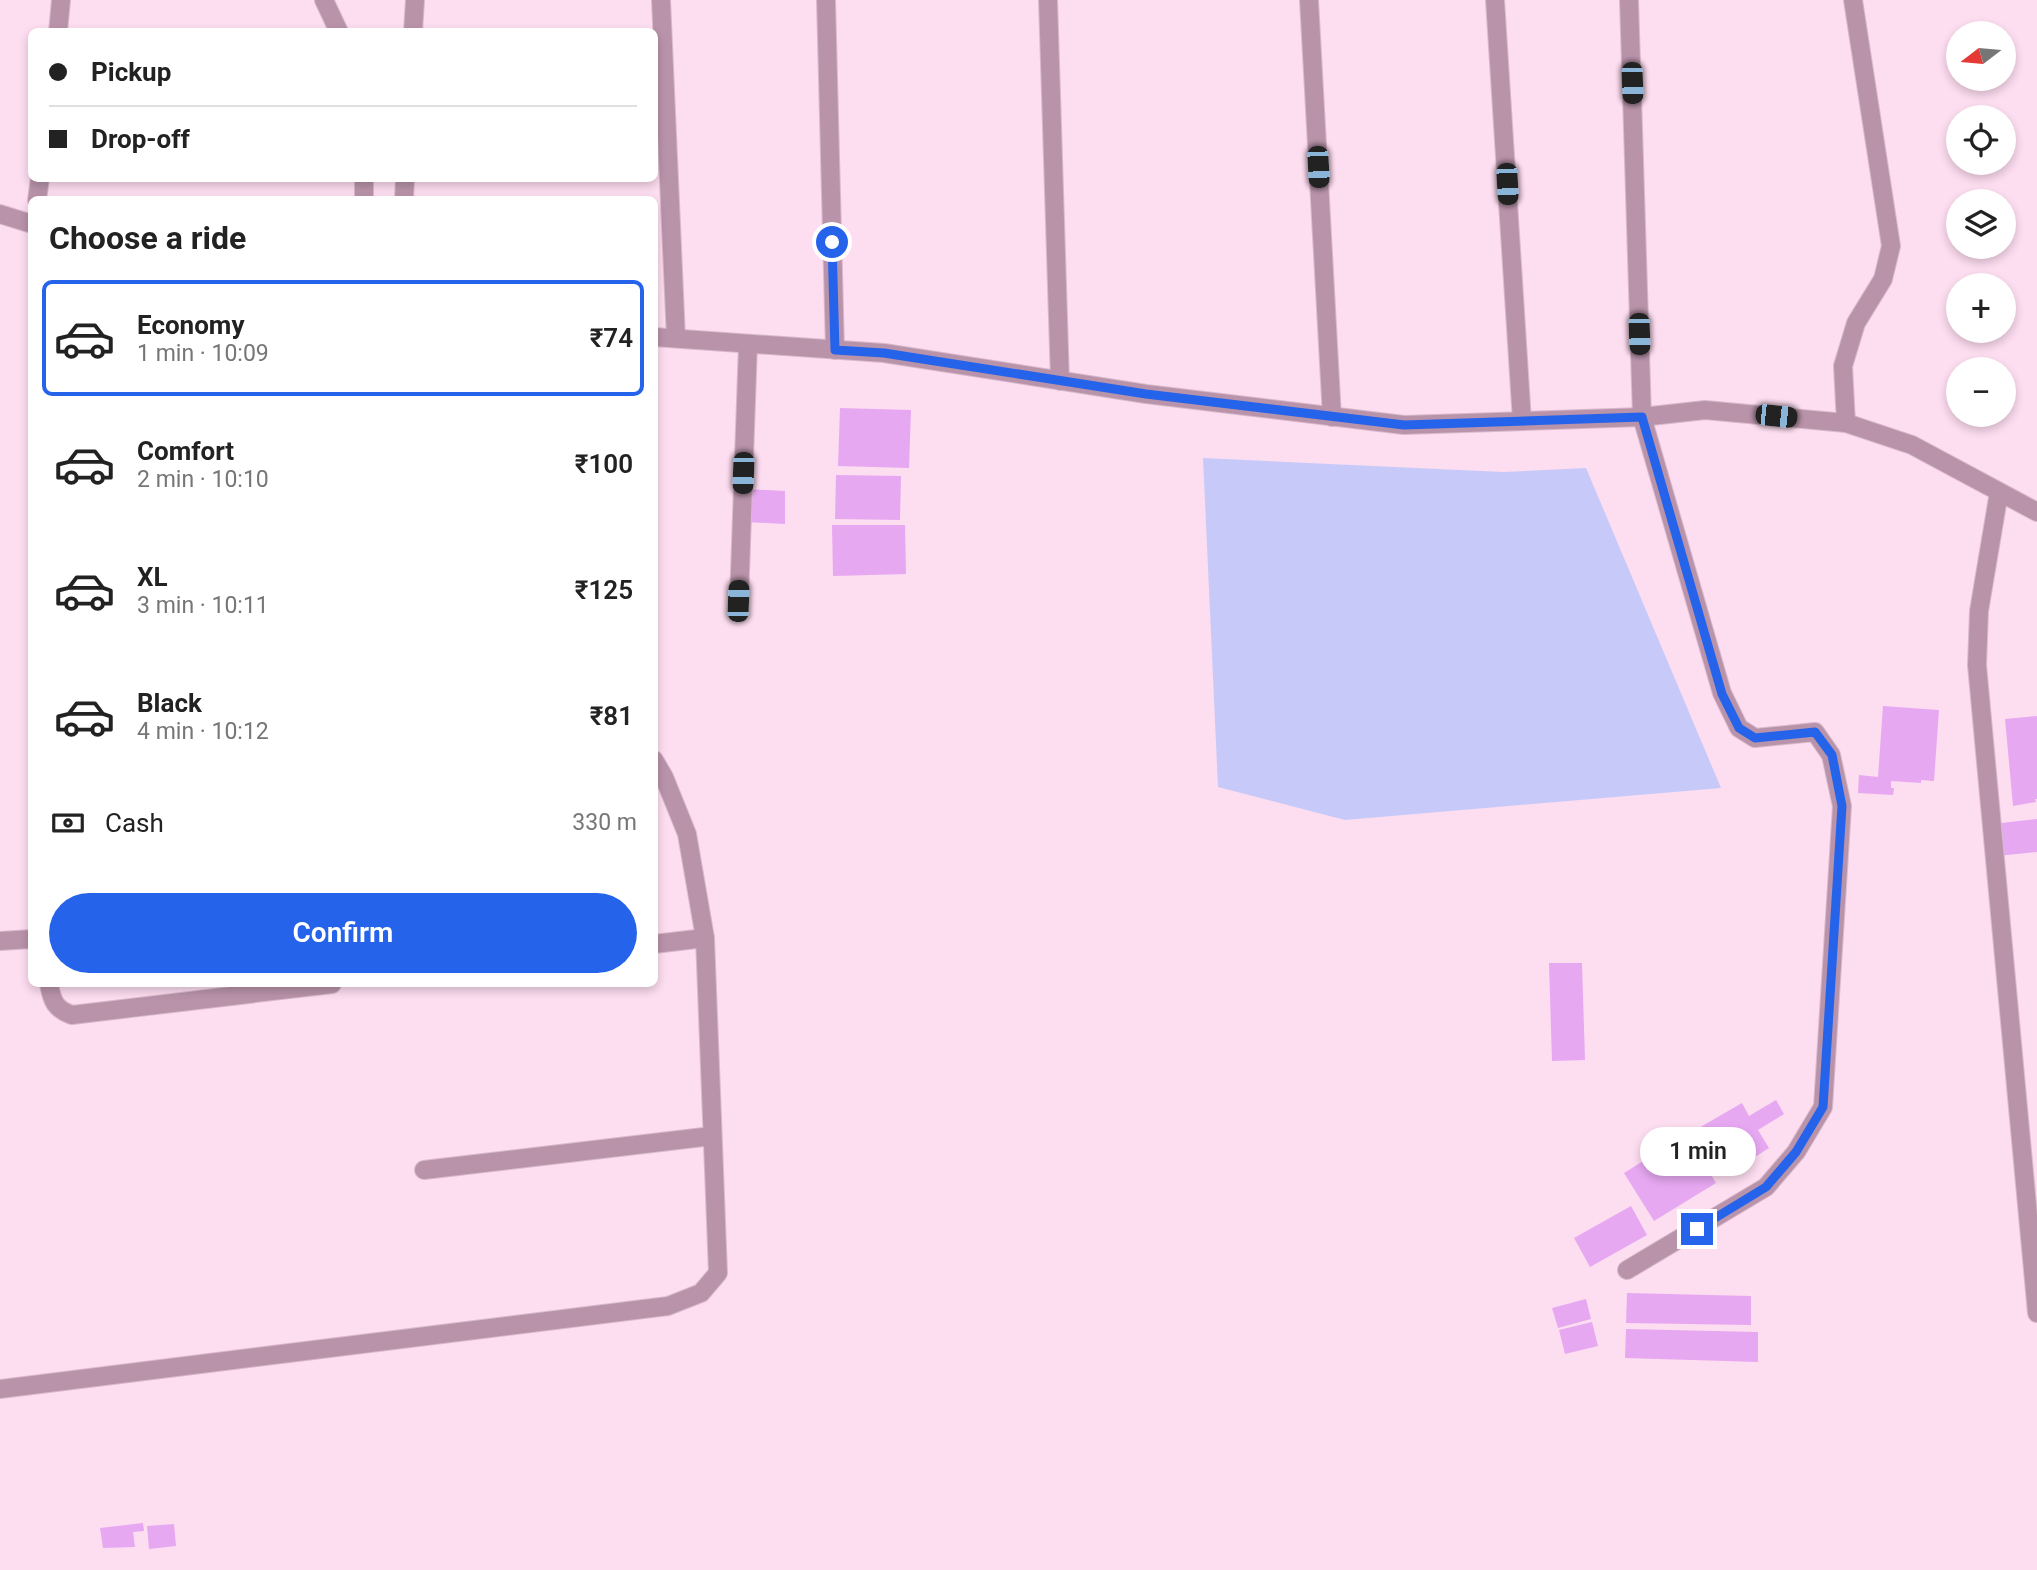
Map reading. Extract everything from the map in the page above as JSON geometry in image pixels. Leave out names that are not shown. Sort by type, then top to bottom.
[{"type":"street","points":[[58,28],[61,0]]},
{"type":"street","points":[[324,0],[337,28]]},
{"type":"street","points":[[413,28],[415,0]]},
{"type":"street","points":[[661,0],[676,338]]},
{"type":"street","points":[[826,0],[835,350]]},
{"type":"street","points":[[1048,0],[1060,381]]},
{"type":"street","points":[[1309,0],[1332,417]]},
{"type":"street","points":[[1496,0],[1522,421]]},
{"type":"street","points":[[1627,1270],[1766,1187],[1796,1152],[1823,1107],[1842,806],[1832,755],[1815,732],[1755,738],[1739,728],[1722,694],[1642,417],[1629,0]]},
{"type":"street","points":[[1846,423],[1843,366],[1856,323],[1883,279],[1891,246],[1853,0]]},
{"type":"street","points":[[0,214],[28,223]]},
{"type":"street","points":[[658,337],[884,353],[1146,394],[1404,425],[1642,417],[1706,410],[1846,423],[1912,445],[2037,512]]},
{"type":"street","points":[[738,601],[748,344]]},
{"type":"street","points":[[1999,492],[1979,611],[1978,665],[2037,1313]]},
{"type":"street","points":[[0,1388],[668,1306],[701,1293],[718,1273],[705,938],[687,834],[658,767]]},
{"type":"street","points":[[658,944],[705,938]]},
{"type":"street","points":[[0,942],[28,939]]},
{"type":"street","points":[[50,987],[51,996],[60,1011],[72,1015],[307,987]]},
{"type":"street","points":[[424,1170],[712,1136]]},
{"type":"shaded area","points":[[1203,458],[1503,472],[1586,468],[1721,788],[1345,820],[1218,787]]},
{"type":"building","points":[[840,408],[911,410],[909,468],[838,466]]},
{"type":"building","points":[[836,475],[901,476],[900,520],[835,519]]},
{"type":"building","points":[[747,489],[785,491],[785,524],[745,522]]},
{"type":"building","points":[[832,525],[905,525],[906,574],[833,576]]},
{"type":"building","points":[[1883,706],[1939,710],[1934,781],[1891,781],[1893,795],[1858,793],[1859,775],[1878,777]]},
{"type":"building","points":[[2037,716],[2037,799],[2036,802],[2013,806],[2005,719]]},
{"type":"building","points":[[2037,819],[2037,852],[1997,856],[1993,824]]},
{"type":"building","points":[[1549,963],[1582,963],[1585,1060],[1552,1061]]},
{"type":"building","points":[[1776,1100],[1784,1114],[1758,1130],[1769,1148],[1725,1176],[1720,1166],[1714,1169],[1698,1144],[1704,1140],[1697,1129],[1742,1103],[1749,1116]]},
{"type":"building","points":[[1686,1134],[1716,1183],[1654,1221],[1624,1173]]},
{"type":"building","points":[[1631,1206],[1647,1235],[1590,1267],[1574,1238]]},
{"type":"building","points":[[1627,1293],[1751,1296],[1751,1325],[1626,1323]]},
{"type":"building","points":[[1586,1299],[1591,1319],[1558,1328],[1552,1308]]},
{"type":"building","points":[[1592,1322],[1598,1346],[1565,1354],[1559,1330]]},
{"type":"building","points":[[1626,1329],[1758,1332],[1758,1362],[1625,1358]]},
{"type":"building","points":[[143,1523],[144,1531],[133,1532],[135,1547],[103,1548],[100,1528]]},
{"type":"building","points":[[174,1524],[176,1546],[149,1549],[147,1526]]},
{"type":"route","points":[[832,242],[835,350],[884,353],[1146,394],[1404,425],[1642,417],[1722,694],[1739,728],[1755,738],[1815,732],[1832,755],[1842,806],[1823,1107],[1796,1152],[1766,1187],[1697,1229]]}]
